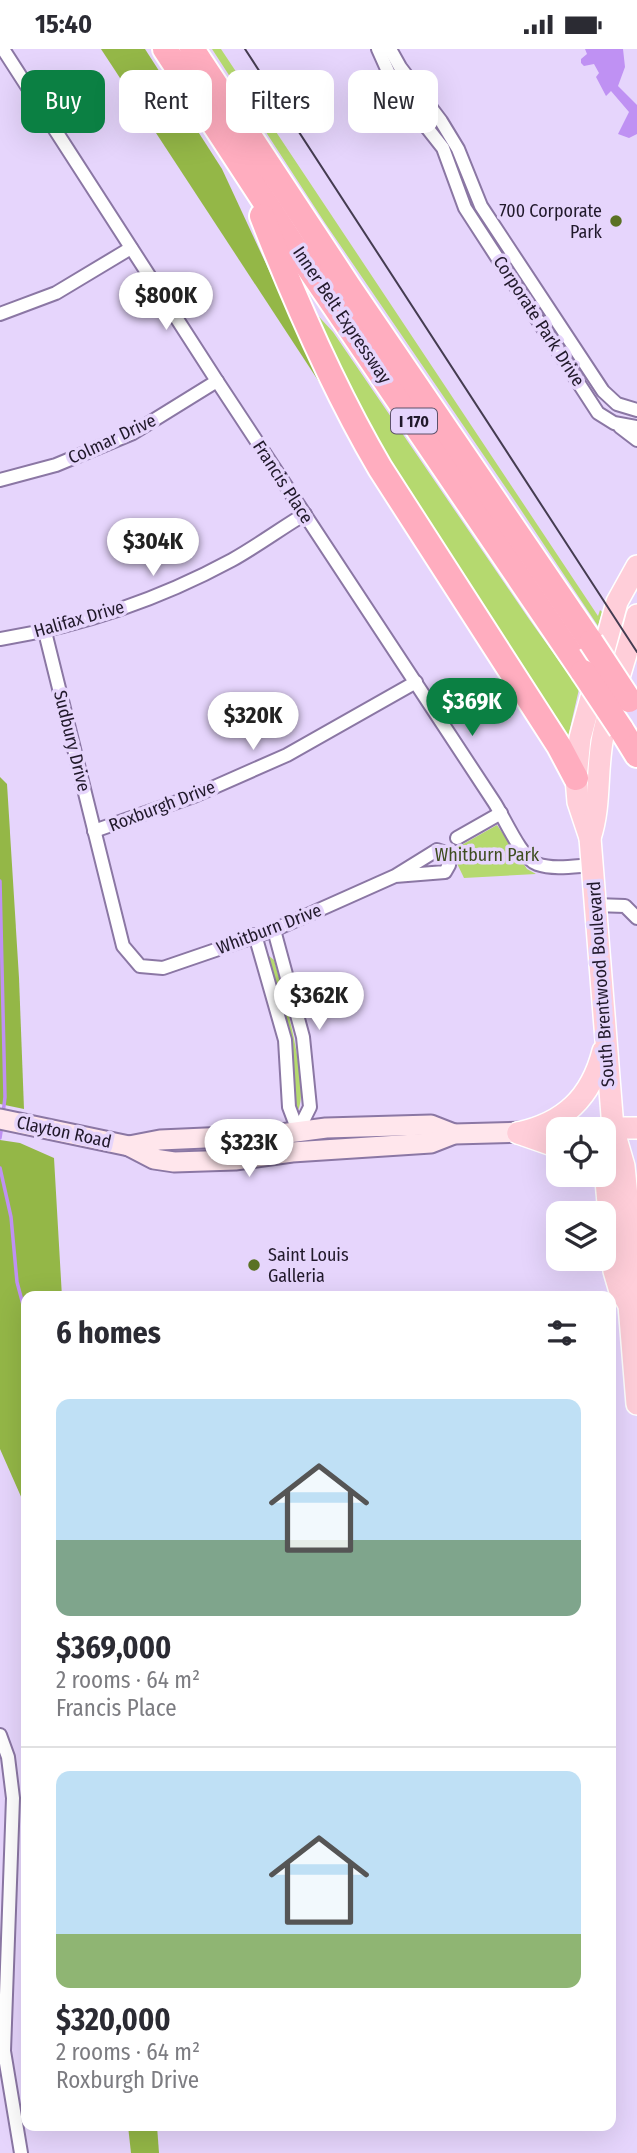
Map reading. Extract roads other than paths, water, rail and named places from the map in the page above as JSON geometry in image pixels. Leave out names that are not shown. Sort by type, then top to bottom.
[{"type":"highway","name":"Inner Belt Expressway","points":[[164,49],[583,672],[629,714]]},
{"type":"highway","name":"Inner Belt Expressway","points":[[192,49],[349,287],[591,642],[629,714],[637,755]]},
{"type":"highway","points":[[244,170],[283,269],[353,422],[559,746],[576,779]]},
{"type":"main road","name":"South Brentwood Boulevard","points":[[608,1117],[606,1039],[590,838],[578,801],[576,779],[584,719],[617,602],[623,588],[637,573]]},
{"type":"main road","name":"South Brentwood Boulevard","points":[[590,838],[596,821],[598,767],[603,733],[637,615]]},
{"type":"main road","points":[[518,1133],[551,1122],[578,1101],[596,1073],[606,1039]]},
{"type":"main road","name":"Clayton Road","points":[[0,1119],[129,1146],[154,1159],[174,1162],[234,1160],[301,1151],[431,1143],[454,1134],[546,1132]]},
{"type":"main road","name":"Clayton Road","points":[[129,1146],[160,1140],[430,1125],[454,1134]]},
{"type":"main road","points":[[616,1129],[637,1128]]},
{"type":"main road","points":[[518,1133],[546,1143]]},
{"type":"main road","name":"South Brentwood Boulevard","points":[[616,1148],[624,1166],[618,1201],[614,1271],[619,1289],[629,1305],[637,1404]]},
{"type":"main road","points":[[607,1187],[618,1201],[637,1167]]},
{"type":"street","name":"Francis Place","points":[[3,49],[501,813],[523,851],[533,862],[549,867],[592,865]]},
{"type":"street","name":"Corporate Park Drive","points":[[378,49],[395,87],[443,148],[465,208],[598,413],[637,440]]},
{"type":"street","name":"Corporate Park Drive","points":[[390,49],[416,91],[442,121],[458,149],[481,206],[595,380],[617,404],[637,409]]},
{"type":"street","points":[[0,314],[56,292],[131,248]]},
{"type":"street","name":"Colmar Drive","points":[[0,480],[56,465],[133,433],[218,381]]},
{"type":"street","points":[[614,423],[637,426]]},
{"type":"street","name":"Halifax Drive","points":[[0,639],[45,632],[90,620],[156,595],[232,560],[304,514]]},
{"type":"street","name":"Sudbury Drive","points":[[45,632],[123,946],[140,966]]},
{"type":"street","name":"Roxburgh Drive","points":[[94,831],[194,796],[287,755],[415,682]]},
{"type":"street","points":[[457,838],[501,813]]},
{"type":"street","name":"Whitburn Drive","points":[[140,966],[163,968],[274,930],[395,876],[418,860],[441,850],[449,865],[445,872],[395,876]]},
{"type":"street","points":[[595,905],[625,907],[637,918]]},
{"type":"street","points":[[274,930],[303,1037],[310,1107],[298,1131]]},
{"type":"street","points":[[256,935],[285,1040],[289,1107],[298,1131]]},
{"type":"street","points":[[0,1735],[8,1757],[13,1798],[2,2051],[21,2153]]},
{"type":"waterway","points":[[0,881],[5,1097],[3,1114]]},
{"type":"waterway","points":[[0,1138],[2,1125]]},
{"type":"waterway","points":[[0,1168],[11,1217],[21,1297]]},
{"type":"tram line","points":[[245,49],[637,652]]},
{"type":"place","name":"700 Corporate Park","points":[[616,221]]},
{"type":"place","name":"Saint Louis Galleria","points":[[254,1265]]},
{"type":"park label","name":"Whitburn Park","points":[[487,855]]}]
